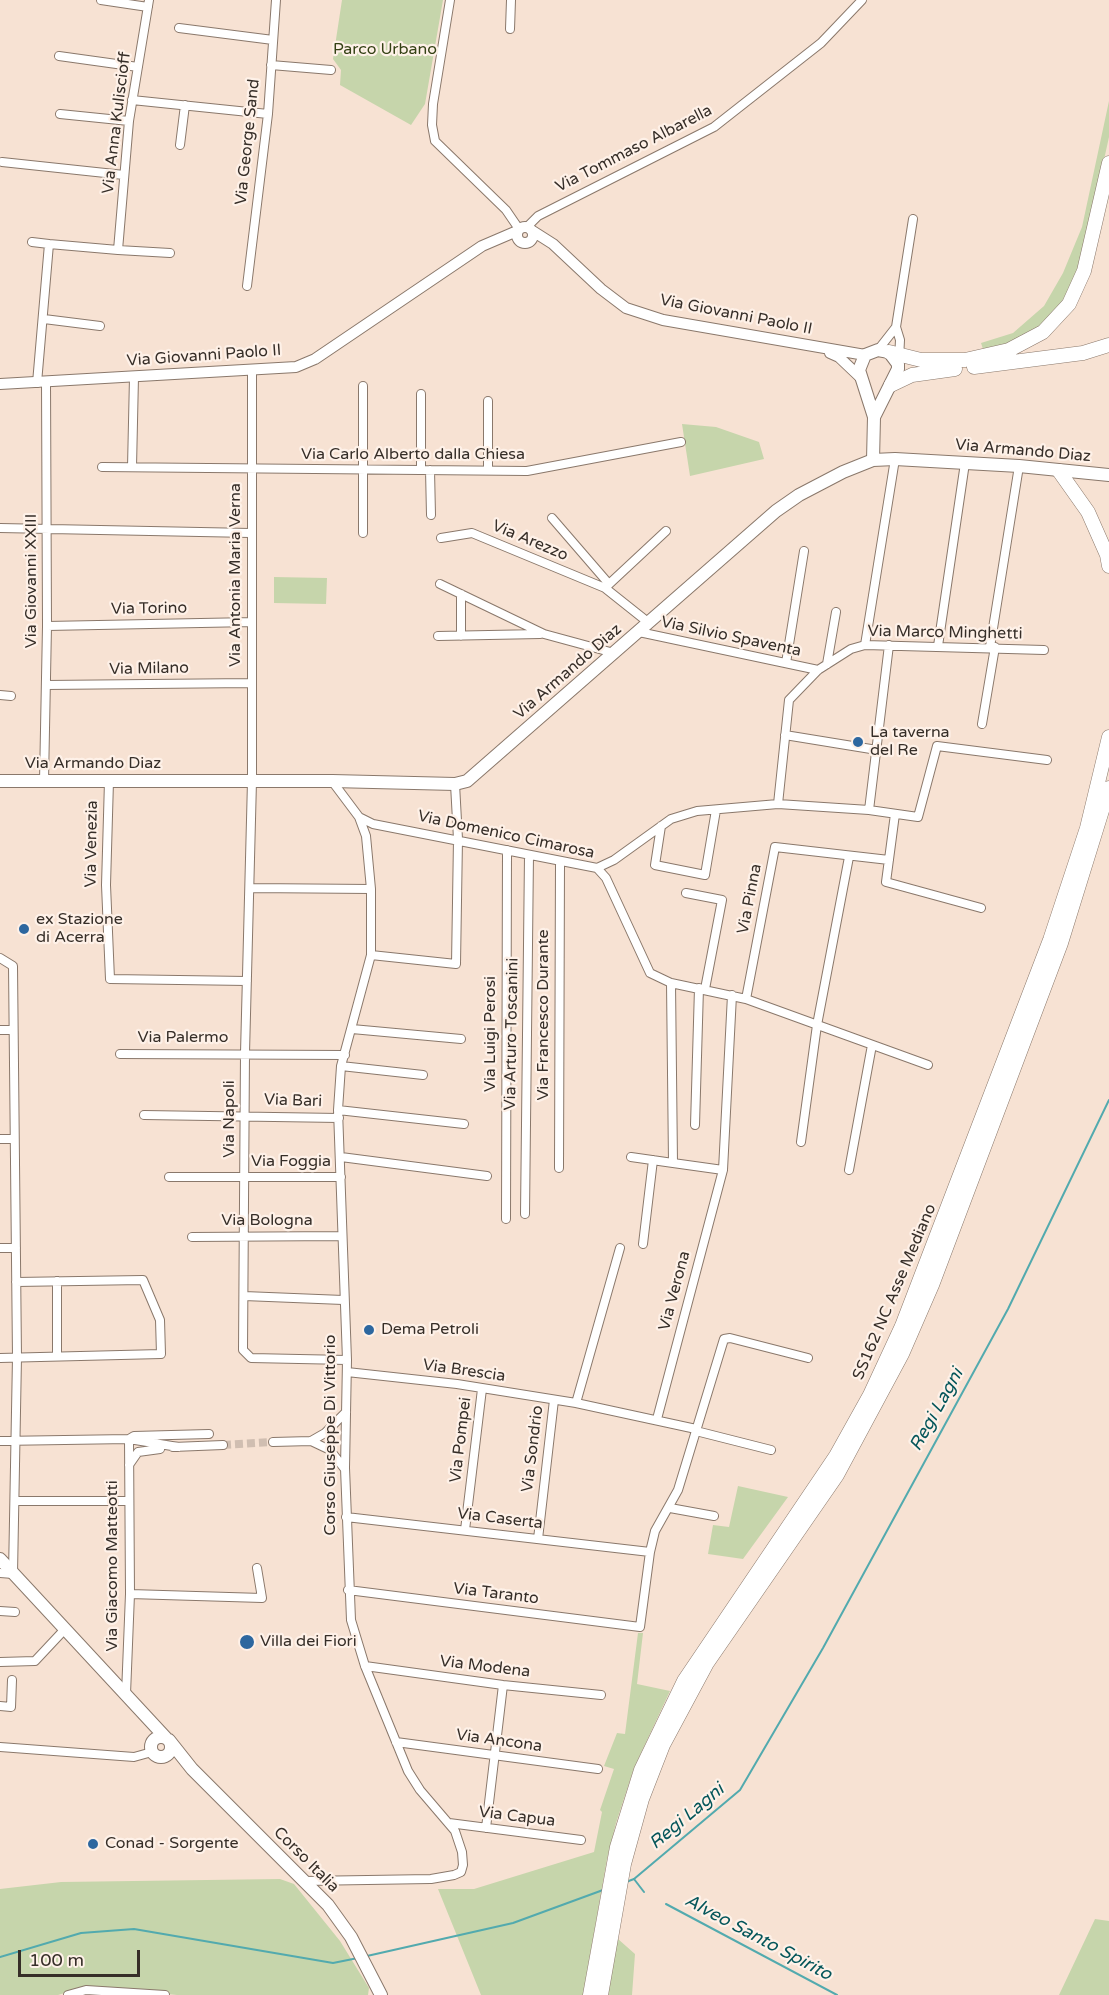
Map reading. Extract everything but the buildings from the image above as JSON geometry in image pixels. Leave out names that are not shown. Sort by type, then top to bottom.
[{"type":"highway","points":[[891,355],[921,360],[965,360],[1009,350],[1043,332],[1069,304],[1084,271],[1109,163]]},
{"type":"highway","points":[[891,385],[922,372],[1083,353],[1109,345]]},
{"type":"highway","points":[[1059,471],[1088,512],[1109,566]]},
{"type":"highway","points":[[1106,751],[1109,726]]},
{"type":"highway","name":"SS162 NC Asse Mediano","points":[[601,1995],[603,1952],[622,1827],[654,1738],[684,1681],[836,1456],[870,1395],[902,1326],[1050,940],[1087,828],[1109,736]]},
{"type":"highway","name":"SS162 NC Asse Mediano","points":[[590,1995],[636,1821],[659,1754],[693,1687],[731,1627],[837,1475],[902,1354],[932,1285],[1061,943],[1109,789]]},
{"type":"main road","points":[[873,460],[874,417],[859,365],[866,355],[891,355],[895,380],[874,417]]},
{"type":"main road","points":[[862,381],[881,389],[891,385]]},
{"type":"main road","name":"Via Armando Diaz","points":[[2,778],[44,781],[332,781],[455,784],[474,776],[776,511],[799,495],[873,460],[895,459],[1019,466],[1109,475]]},
{"type":"main road","name":"Corso Italia","points":[[0,1559],[126,1694],[192,1769],[328,1905],[351,1937],[377,1990]]},
{"type":"main road","points":[[151,1724],[155,1750]]},
{"type":"main road","points":[[157,1737],[167,1739],[171,1746],[170,1752],[155,1750],[157,1737]]},
{"type":"main road","name":"Corso Italia","points":[[155,1750],[192,1769]]},
{"type":"street","points":[[101,0],[149,3]]},
{"type":"street","name":"Via George Sand","points":[[248,286],[268,114],[276,0]]},
{"type":"street","points":[[450,0],[434,104],[432,125],[435,141],[532,237],[523,242]]},
{"type":"street","points":[[510,29],[511,0]]},
{"type":"street","name":"Via Tommaso Albarella","points":[[524,229],[538,216],[714,128],[821,43],[862,0]]},
{"type":"street","name":"Via Anna Kuliscioff","points":[[118,250],[129,121],[149,3]]},
{"type":"street","points":[[179,28],[273,40]]},
{"type":"street","points":[[59,56],[138,67]]},
{"type":"street","points":[[271,65],[330,70]]},
{"type":"street","points":[[132,100],[268,114]]},
{"type":"street","points":[[180,145],[185,105]]},
{"type":"street","points":[[60,114],[129,121]]},
{"type":"street","points":[[2,162],[124,174]]},
{"type":"street","points":[[891,355],[913,219]]},
{"type":"street","name":"Via Giovanni Paolo II","points":[[0,384],[296,367],[315,359],[482,246],[524,229],[561,252],[601,289],[626,308],[663,320],[866,355]]},
{"type":"street","points":[[32,242],[170,253]]},
{"type":"street","name":"Via Giovanni Paolo II","points":[[482,246],[523,242],[561,252]]},
{"type":"street","points":[[42,382],[49,244]]},
{"type":"street","points":[[44,319],[100,326]]},
{"type":"street","points":[[891,355],[896,327]]},
{"type":"street","name":"Via Giovanni Paolo II","points":[[819,348],[839,357],[862,381]]},
{"type":"street","name":"Via Antonia Maria Verna","points":[[252,370],[250,469],[252,781]]},
{"type":"street","points":[[132,467],[134,377]]},
{"type":"street","name":"Via Giovanni XXIII","points":[[42,382],[47,530],[44,781]]},
{"type":"street","points":[[363,386],[363,533]]},
{"type":"street","points":[[421,394],[425,470],[432,515]]},
{"type":"street","points":[[488,401],[488,469]]},
{"type":"street","name":"Via Carlo Alberto dalla Chiesa","points":[[102,467],[527,471],[681,442]]},
{"type":"street","points":[[865,645],[895,459]]},
{"type":"street","points":[[938,646],[965,463]]},
{"type":"street","points":[[982,724],[1019,466]]},
{"type":"street","name":"Via Arezzo","points":[[552,518],[607,586],[649,623]]},
{"type":"street","points":[[0,528],[250,533]]},
{"type":"street","points":[[607,586],[666,531]]},
{"type":"street","name":"Via Arezzo","points":[[441,538],[472,533],[607,586]]},
{"type":"street","points":[[786,663],[804,551]]},
{"type":"street","points":[[440,584],[544,634],[614,653]]},
{"type":"street","points":[[460,636],[461,594]]},
{"type":"street","points":[[827,664],[836,612]]},
{"type":"street","name":"Via Torino","points":[[47,626],[252,622]]},
{"type":"street","name":"Via Silvio Spaventa","points":[[639,632],[818,670]]},
{"type":"street","points":[[438,636],[544,634]]},
{"type":"street","name":"Via Marco Minghetti","points":[[778,804],[789,700],[818,670],[851,649],[865,645],[889,645],[1044,650]]},
{"type":"street","points":[[868,810],[889,645]]},
{"type":"street","name":"Via Milano","points":[[46,685],[251,683]]},
{"type":"street","points":[[0,695],[11,696]]},
{"type":"street","points":[[784,735],[877,750]]},
{"type":"street","points":[[597,868],[614,860],[671,819],[697,811],[778,804],[868,810],[918,818],[937,746],[1047,760]]},
{"type":"street","name":"Via Venezia","points":[[109,781],[106,885],[110,979],[247,981]]},
{"type":"street","name":"Via Napoli","points":[[252,781],[245,1053],[243,1350],[247,1357],[347,1360]]},
{"type":"street","points":[[332,781],[359,817]]},
{"type":"street","points":[[370,955],[456,964],[458,839],[455,784]]},
{"type":"street","points":[[661,826],[655,865],[705,874],[716,810]]},
{"type":"street","points":[[895,814],[886,882],[981,908]]},
{"type":"street","name":"Via Domenico Cimarosa","points":[[359,817],[373,824],[597,868],[606,878],[650,973],[671,983],[746,999],[928,1065]]},
{"type":"street","name":"Corso Giuseppe Di Vittorio","points":[[304,1881],[430,1879],[461,1872],[464,1859],[459,1841],[449,1823],[420,1790],[408,1771],[353,1631],[348,1590],[345,1471],[347,1360],[339,1114],[341,1065],[370,955],[371,889],[366,836],[359,817]]},
{"type":"street","name":"Via Pinna","points":[[746,999],[775,847],[889,860]]},
{"type":"street","name":"Via Luigi Perosi","points":[[506,1219],[507,850]]},
{"type":"street","name":"Via Arturo Toscanini","points":[[525,1214],[529,855]]},
{"type":"street","points":[[801,1142],[817,1025],[849,856]]},
{"type":"street","name":"Via Francesco Durante","points":[[558,1168],[560,861]]},
{"type":"street","points":[[250,888],[371,889]]},
{"type":"street","points":[[686,893],[722,900],[702,988],[695,1125]]},
{"type":"street","points":[[0,958],[13,966],[17,1357],[13,1574],[0,1573]]},
{"type":"street","points":[[671,983],[673,1163]]},
{"type":"street","name":"Via Verona","points":[[657,1419],[723,1170],[732,995]]},
{"type":"street","points":[[352,1029],[461,1039]]},
{"type":"street","points":[[0,1030],[13,1030]]},
{"type":"street","points":[[849,1170],[872,1045]]},
{"type":"street","name":"Via Palermo","points":[[120,1054],[345,1055]]},
{"type":"street","points":[[341,1065],[423,1075]]},
{"type":"street","name":"Via Bari","points":[[144,1115],[339,1114],[464,1124]]},
{"type":"street","points":[[0,1139],[14,1139]]},
{"type":"street","points":[[341,1157],[487,1176]]},
{"type":"street","points":[[631,1157],[723,1170]]},
{"type":"street","points":[[643,1244],[653,1160]]},
{"type":"street","name":"Via Foggia","points":[[169,1177],[341,1177]]},
{"type":"street","name":"Via Bologna","points":[[192,1237],[342,1236]]},
{"type":"street","points":[[0,1248],[16,1248]]},
{"type":"street","points":[[576,1403],[620,1248]]},
{"type":"street","points":[[0,1358],[161,1354],[160,1320],[142,1280],[16,1282]]},
{"type":"street","points":[[57,1281],[57,1356]]},
{"type":"street","points":[[244,1296],[344,1300]]},
{"type":"street","points":[[650,1552],[655,1531],[670,1508],[706,1404],[724,1339],[730,1338],[808,1358]]},
{"type":"street","name":"Via Brescia","points":[[347,1372],[576,1403],[657,1419],[771,1450]]},
{"type":"street","name":"Via Pompei","points":[[465,1530],[482,1389]]},
{"type":"street","name":"Via Sondrio","points":[[538,1539],[554,1400]]},
{"type":"street","points":[[273,1443],[311,1441],[325,1433],[346,1412]]},
{"type":"street","points":[[129,1439],[134,1436],[209,1434]]},
{"type":"street","points":[[0,1441],[129,1439],[178,1447]]},
{"type":"street","name":"Via Giacomo Matteotti","points":[[126,1694],[130,1594],[129,1439]]},
{"type":"street","points":[[311,1441],[330,1450],[345,1471]]},
{"type":"street","points":[[129,1465],[135,1455],[142,1450],[223,1445]]},
{"type":"street","points":[[15,1501],[129,1501]]},
{"type":"street","points":[[670,1508],[714,1516]]},
{"type":"street","name":"Via Caserta","points":[[346,1516],[650,1552]]},
{"type":"street","name":"Via Taranto","points":[[348,1590],[640,1627],[650,1552]]},
{"type":"street","points":[[130,1594],[262,1598],[257,1568]]},
{"type":"street","points":[[0,1611],[15,1612]]},
{"type":"street","points":[[0,1662],[35,1661],[65,1629]]},
{"type":"street","name":"Via Modena","points":[[365,1666],[503,1685],[601,1695]]},
{"type":"street","points":[[0,1706],[10,1707],[12,1680]]},
{"type":"street","points":[[486,1828],[503,1685]]},
{"type":"street","name":"Via Ancona","points":[[396,1742],[598,1769]]},
{"type":"street","points":[[0,1747],[134,1757],[155,1750]]},
{"type":"street","name":"Via Capua","points":[[449,1823],[581,1840]]},
{"type":"street","points":[[68,1995],[86,1990],[165,1995]]},
{"type":"green space","name":"Parco Urbano","points":[[342,0],[443,0],[425,104],[411,125],[340,85],[341,70],[333,59]]},
{"type":"green space","points":[[1109,101],[1109,137],[1080,269],[1071,292],[1056,313],[1031,335],[984,352],[981,343],[1013,333],[1044,306],[1063,273],[1082,227]]},
{"type":"green space","points":[[682,424],[716,427],[759,442],[764,459],[690,476]]},
{"type":"green space","points":[[274,577],[327,578],[326,604],[274,603]]},
{"type":"green space","points":[[738,1486],[788,1497],[743,1559],[708,1554],[713,1525],[729,1527]]},
{"type":"green space","points":[[638,1633],[643,1633],[637,1684],[670,1691],[634,1768],[616,1823],[607,1859],[583,1995],[481,1995],[438,1889],[474,1889],[594,1852],[602,1812],[600,1810],[614,1769],[604,1766],[617,1733],[625,1734]]},
{"type":"green space","points":[[280,1879],[294,1884],[340,1941],[369,1988],[368,1995],[177,1995],[111,1988],[81,1988],[58,1995],[0,1995],[0,1889],[61,1882]]},
{"type":"green space","points":[[1095,1919],[1109,1921],[1109,1995],[1059,1995]]},
{"type":"green space","points":[[618,1939],[635,1954],[632,1995],[607,1995]]},
{"type":"waterway","name":"Regi Lagni","points":[[626,1882],[634,1879],[740,1790],[823,1648],[1008,1309],[1109,1100]]},
{"type":"waterway","name":"Alveo Santo Spirito","points":[[634,1879],[644,1892]]},
{"type":"waterway","name":"Regi Lagni","points":[[367,1956],[513,1923],[603,1890]]},
{"type":"waterway","name":"Alveo Santo Spirito","points":[[666,1904],[837,1995]]},
{"type":"waterway","name":"Regi Lagni","points":[[0,1957],[81,1933],[134,1929],[333,1963],[358,1958]]},
{"type":"tunnel","points":[[223,1445],[273,1442]]},
{"type":"place","name":"La taverna del Re","points":[[858,742]]},
{"type":"place","name":"ex Stazione di Acerra","points":[[24,929]]},
{"type":"place","name":"Dema Petroli","points":[[369,1330]]},
{"type":"place","name":"Villa dei Fiori","points":[[247,1642]]},
{"type":"place","name":"Conad - Sorgente","points":[[93,1844]]}]
